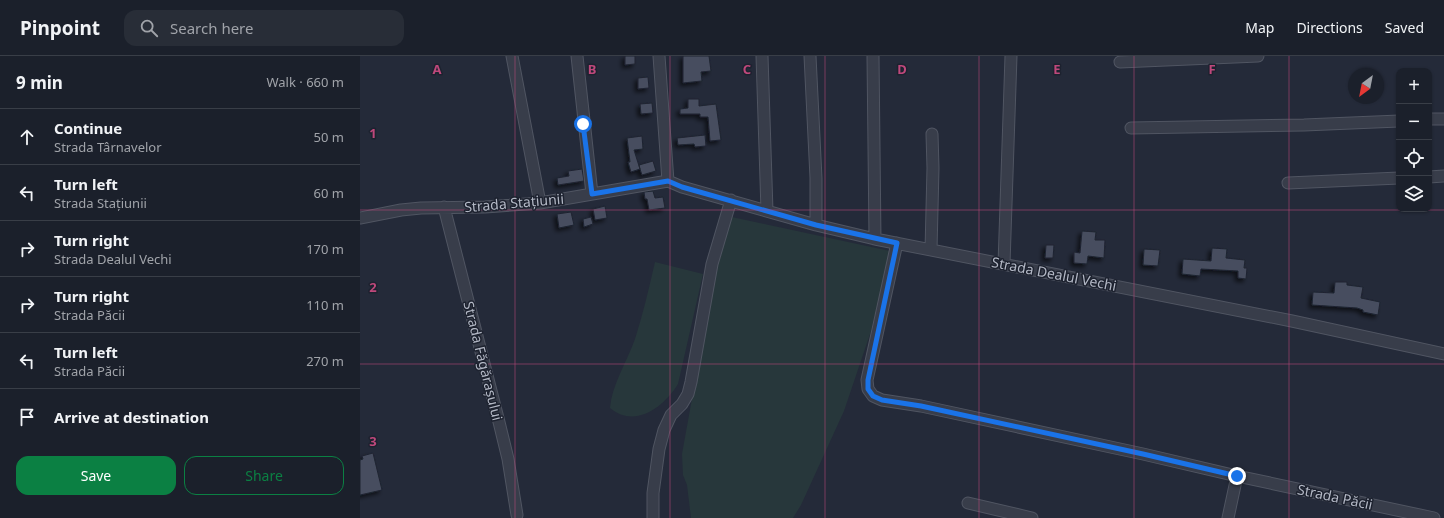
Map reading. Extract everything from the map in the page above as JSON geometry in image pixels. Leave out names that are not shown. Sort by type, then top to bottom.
[{"type":"street","points":[[512,56],[540,203]]},
{"type":"street","points":[[577,56],[592,194]]},
{"type":"street","points":[[659,56],[668,181]]},
{"type":"street","points":[[762,56],[767,211]]},
{"type":"street","points":[[810,56],[816,178],[816,225]]},
{"type":"street","points":[[873,56],[875,239]]},
{"type":"street","points":[[1004,264],[1011,56]]},
{"type":"street","points":[[1120,62],[1258,56]]},
{"type":"street","points":[[1432,119],[1444,119]]},
{"type":"street","points":[[1131,128],[1304,125],[1396,121]]},
{"type":"street","points":[[931,250],[933,168],[932,134]]},
{"type":"street","points":[[1432,176],[1444,176]]},
{"type":"street","points":[[1288,183],[1396,178]]},
{"type":"street","name":"Strada Stațiunii","points":[[360,218],[401,210],[444,207],[485,207],[540,203],[668,181]]},
{"type":"street","name":"Strada Dealul Vechi","points":[[668,181],[682,187],[816,225],[875,239],[1284,320],[1444,354]]},
{"type":"street","points":[[653,518],[653,493],[659,449],[664,430],[671,415],[682,404],[689,388],[712,264],[732,200]]},
{"type":"street","name":"Strada Făgărașului","points":[[444,207],[501,429],[508,460],[517,515]]},
{"type":"street","name":"Strada Păcii","points":[[897,243],[868,380],[868,389],[873,396],[882,400],[929,408],[1434,518]]},
{"type":"street","points":[[1228,518],[1237,476]]},
{"type":"street","points":[[968,503],[1032,518]]},
{"type":"shaded area","points":[[732,217],[890,251],[871,331],[844,411],[801,505],[793,518],[691,518],[687,485],[683,475],[682,454],[718,260]]},
{"type":"shaded area","points":[[655,262],[703,274],[678,384],[657,407],[639,416],[629,416],[620,414],[610,408],[611,399],[635,339]]},
{"type":"building","points":[[625,56],[635,56],[635,64],[625,65]]},
{"type":"building","points":[[683,56],[709,56],[711,71],[701,72],[702,81],[683,83]]},
{"type":"building","points":[[648,77],[649,88],[638,89],[638,78]]},
{"type":"building","points":[[688,99],[699,99],[699,106],[716,104],[721,140],[710,141],[708,117],[700,117],[700,114],[680,114],[680,109],[688,108]]},
{"type":"building","points":[[652,103],[653,113],[641,114],[640,104]]},
{"type":"building","points":[[705,135],[706,146],[695,147],[694,144],[678,145],[677,138]]},
{"type":"building","points":[[642,136],[643,149],[634,150],[640,169],[631,172],[628,162],[630,162],[627,138]]},
{"type":"building","points":[[653,161],[656,171],[642,175],[639,165]]},
{"type":"building","points":[[582,169],[584,181],[558,185],[557,178],[569,176],[568,171]]},
{"type":"building","points":[[653,191],[655,198],[663,197],[665,208],[649,210],[644,192]]},
{"type":"building","points":[[605,206],[607,218],[595,220],[593,209]]},
{"type":"building","points":[[571,212],[574,225],[559,228],[557,214]]},
{"type":"building","points":[[591,217],[593,224],[584,227],[583,219]]},
{"type":"building","points":[[1082,231],[1096,232],[1095,240],[1105,240],[1104,258],[1088,256],[1087,264],[1074,263],[1074,252],[1080,253]]},
{"type":"building","points":[[1046,245],[1054,245],[1053,258],[1045,258]]},
{"type":"building","points":[[1212,248],[1227,249],[1226,258],[1245,260],[1244,268],[1247,268],[1246,279],[1238,278],[1238,271],[1201,269],[1200,276],[1182,274],[1183,259],[1211,261]]},
{"type":"building","points":[[1144,249],[1160,250],[1158,266],[1143,265]]},
{"type":"building","points":[[1335,282],[1347,282],[1347,285],[1363,287],[1361,298],[1380,302],[1378,315],[1363,312],[1363,310],[1357,308],[1312,305],[1313,292],[1334,293]]},
{"type":"building","points":[[373,453],[382,490],[360,495],[360,460],[363,459],[362,456]]},
{"type":"route","points":[[583,124],[592,194],[668,181],[682,187],[816,225],[897,243],[868,380],[868,389],[873,396],[882,400],[921,406],[1237,476]]}]
